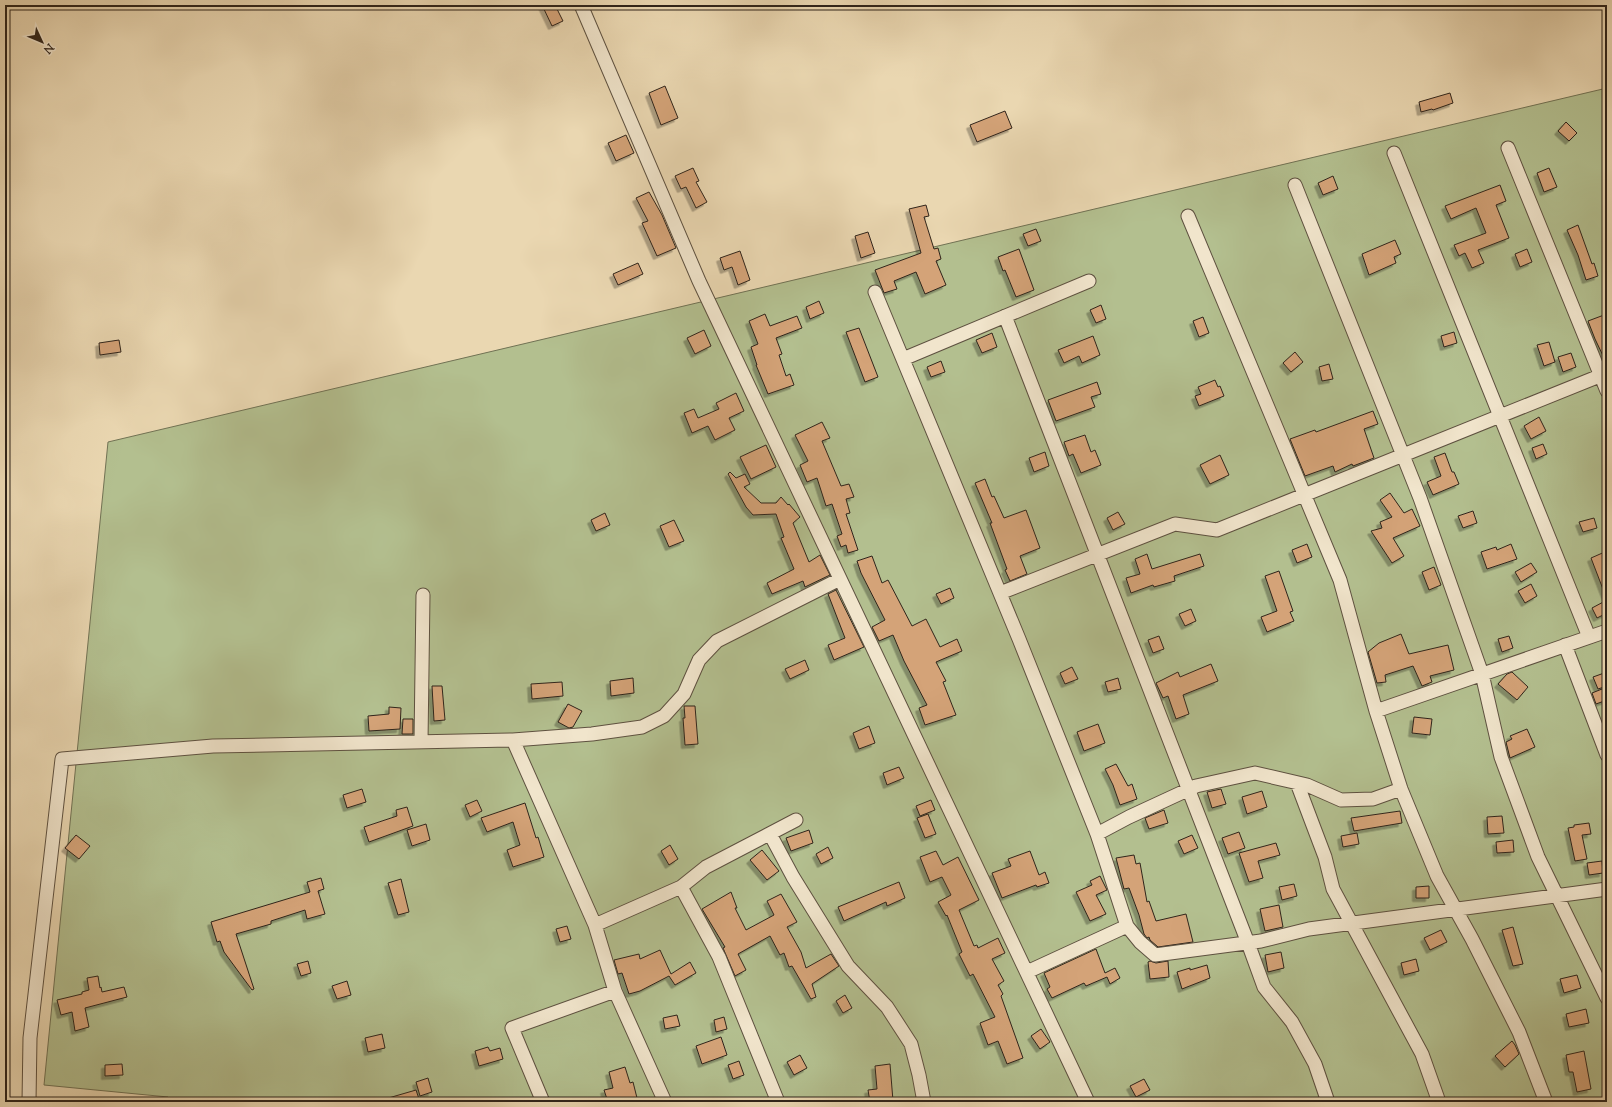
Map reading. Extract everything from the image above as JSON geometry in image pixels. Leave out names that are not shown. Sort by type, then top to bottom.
[{"type":"street","points":[[581,5],[699,281],[1088,1102]]},
{"type":"street","points":[[1508,148],[1604,375],[1607,391]]},
{"type":"street","points":[[1394,153],[1589,637]]},
{"type":"street","points":[[1295,185],[1420,498],[1482,674],[1501,757],[1538,857],[1607,998]]},
{"type":"street","points":[[1188,216],[1340,580],[1376,711],[1402,789],[1437,876],[1518,1032],[1546,1102]]},
{"type":"street","points":[[903,359],[1088,281]]},
{"type":"street","points":[[874,292],[1000,593],[1097,834],[1126,926],[1140,942],[1155,955],[1248,943],[1309,929],[1607,889]]},
{"type":"street","points":[[1005,316],[1189,789],[1264,987],[1292,1022],[1315,1064],[1328,1102]]},
{"type":"street","points":[[1000,593],[1175,524],[1218,530],[1604,375]]},
{"type":"street","points":[[29,1102],[30,1038],[62,759],[213,746],[513,740],[592,734],[642,727],[664,716],[684,694],[699,660],[717,641],[840,579]]},
{"type":"street","points":[[421,742],[423,595]]},
{"type":"street","points":[[1376,711],[1607,631]]},
{"type":"street","points":[[1565,645],[1607,755]]},
{"type":"street","points":[[513,740],[595,925],[615,991],[665,1102]]},
{"type":"street","points":[[1097,834],[1129,817],[1196,786],[1255,773],[1308,785],[1341,800],[1373,799],[1402,789]]},
{"type":"street","points":[[1297,783],[1325,857],[1333,889],[1350,924],[1422,1054],[1439,1102]]},
{"type":"street","points":[[595,925],[681,887],[706,867],[796,820]]},
{"type":"street","points":[[770,834],[793,877],[848,966],[887,1007],[911,1044],[924,1102]]},
{"type":"street","points":[[681,887],[719,957],[778,1102]]},
{"type":"street","points":[[1027,972],[1126,926]]},
{"type":"street","points":[[543,1102],[512,1028],[615,991]]},
{"type":"green space","points":[[1607,88],[1607,1102],[167,1102],[168,1097],[44,1085],[108,442]]},
{"type":"building","points":[[542,5],[555,5],[563,21],[552,26]]},
{"type":"building","points":[[665,86],[678,118],[661,125],[649,93]]},
{"type":"building","points":[[1450,93],[1453,103],[1433,110],[1421,112],[1419,102]]},
{"type":"building","points":[[1005,111],[1012,128],[977,142],[970,125]]},
{"type":"building","points":[[1566,122],[1577,133],[1569,141],[1558,131]]},
{"type":"building","points":[[626,135],[634,153],[616,161],[608,143]]},
{"type":"building","points":[[693,168],[699,181],[696,182],[707,202],[696,208],[686,187],[681,189],[675,176]]},
{"type":"building","points":[[1549,168],[1557,187],[1544,192],[1537,173]]},
{"type":"building","points":[[1333,176],[1338,189],[1323,195],[1318,183]]},
{"type":"building","points":[[1500,185],[1506,201],[1496,205],[1509,238],[1478,250],[1484,263],[1472,268],[1465,253],[1459,256],[1454,245],[1486,233],[1476,208],[1451,219],[1445,206]]},
{"type":"building","points":[[649,192],[662,215],[676,248],[657,256],[642,223],[648,221],[636,198]]},
{"type":"building","points":[[926,205],[929,216],[924,217],[934,249],[938,248],[941,259],[936,261],[946,285],[925,294],[916,272],[894,281],[897,289],[884,293],[875,270],[921,253],[909,209]]},
{"type":"building","points":[[1578,225],[1592,264],[1594,263],[1598,276],[1586,280],[1578,255],[1567,230]]},
{"type":"building","points":[[1036,229],[1041,241],[1028,246],[1023,234]]},
{"type":"building","points":[[868,232],[875,253],[861,258],[855,236]]},
{"type":"building","points":[[1395,240],[1401,254],[1394,257],[1396,263],[1369,275],[1362,254]]},
{"type":"building","points":[[1019,249],[1034,290],[1016,297],[998,257]]},
{"type":"building","points":[[1527,249],[1532,262],[1520,267],[1515,254]]},
{"type":"building","points":[[740,251],[750,280],[738,285],[732,267],[724,270],[720,258]]},
{"type":"building","points":[[638,263],[643,274],[618,285],[613,274]]},
{"type":"building","points":[[819,301],[824,313],[810,319],[806,307]]},
{"type":"building","points":[[1101,305],[1106,319],[1096,323],[1090,310]]},
{"type":"building","points":[[765,314],[770,326],[797,316],[802,328],[776,338],[782,354],[779,355],[786,376],[790,374],[794,385],[768,394],[756,365],[751,347],[758,344],[749,321]]},
{"type":"building","points":[[1604,315],[1607,325],[1607,364],[1588,321]]},
{"type":"building","points":[[1203,317],[1209,333],[1199,337],[1193,321]]},
{"type":"building","points":[[859,328],[878,377],[865,382],[846,332]]},
{"type":"building","points":[[704,330],[711,346],[695,354],[687,338]]},
{"type":"building","points":[[1454,332],[1457,343],[1444,347],[1441,336]]},
{"type":"building","points":[[992,333],[997,347],[982,353],[976,340]]},
{"type":"building","points":[[1093,336],[1100,355],[1082,363],[1079,356],[1064,363],[1058,350]]},
{"type":"building","points":[[119,340],[121,352],[100,355],[99,343]]},
{"type":"building","points":[[1549,342],[1555,362],[1544,366],[1537,345]]},
{"type":"building","points":[[1295,352],[1303,362],[1291,372],[1283,363]]},
{"type":"building","points":[[1571,353],[1576,367],[1563,372],[1558,357]]},
{"type":"building","points":[[941,361],[945,372],[931,377],[927,367]]},
{"type":"building","points":[[1329,364],[1333,379],[1322,381],[1319,367]]},
{"type":"building","points":[[1215,380],[1218,387],[1220,386],[1224,396],[1199,406],[1195,396],[1201,394],[1198,387]]},
{"type":"building","points":[[1097,382],[1101,394],[1091,397],[1095,407],[1056,421],[1048,400]]},
{"type":"building","points":[[736,393],[744,411],[729,418],[735,430],[715,440],[708,426],[692,433],[684,413],[694,409],[698,418],[719,409],[716,403]]},
{"type":"building","points":[[1373,411],[1378,424],[1364,429],[1374,458],[1353,466],[1352,464],[1335,472],[1333,466],[1305,476],[1290,439],[1315,430],[1316,432]]},
{"type":"building","points":[[1539,417],[1546,431],[1531,439],[1524,426]]},
{"type":"building","points":[[822,422],[830,438],[822,441],[841,486],[849,484],[854,497],[846,499],[850,513],[846,514],[858,550],[848,553],[846,545],[841,547],[837,536],[842,534],[832,504],[826,506],[817,478],[807,482],[800,465],[808,461],[795,435]]},
{"type":"building","points":[[1085,435],[1091,452],[1095,450],[1101,465],[1081,473],[1073,454],[1069,456],[1064,442]]},
{"type":"building","points":[[1543,444],[1547,454],[1536,459],[1532,448]]},
{"type":"building","points":[[766,445],[776,467],[751,479],[740,457]]},
{"type":"building","points":[[1045,452],[1049,466],[1034,472],[1029,458]]},
{"type":"building","points":[[1445,453],[1452,472],[1454,472],[1459,484],[1433,495],[1427,482],[1441,476],[1434,457]]},
{"type":"building","points":[[1220,455],[1229,475],[1210,484],[1200,465]]},
{"type":"building","points":[[730,472],[736,478],[745,474],[750,484],[744,487],[761,503],[776,503],[781,497],[788,505],[789,504],[800,517],[793,523],[809,562],[820,555],[830,575],[805,587],[803,581],[772,594],[767,583],[794,569],[781,538],[784,537],[776,514],[753,515],[746,507],[728,474]]},
{"type":"building","points":[[985,479],[992,497],[994,496],[1004,518],[1026,510],[1040,548],[1020,556],[1027,574],[1010,581],[990,523],[992,523],[975,483]]},
{"type":"building","points":[[1390,493],[1404,513],[1412,509],[1420,526],[1393,538],[1404,556],[1392,563],[1371,531],[1382,528],[1380,522],[1392,517],[1380,500]]},
{"type":"building","points":[[1473,511],[1477,523],[1463,528],[1458,516]]},
{"type":"building","points":[[1118,512],[1125,524],[1113,530],[1107,518]]},
{"type":"building","points":[[605,513],[610,525],[596,531],[591,520]]},
{"type":"building","points":[[1594,518],[1597,528],[1583,532],[1579,522]]},
{"type":"building","points":[[674,520],[684,541],[669,547],[660,526]]},
{"type":"building","points":[[1307,544],[1312,557],[1297,563],[1292,550]]},
{"type":"building","points":[[1511,544],[1517,559],[1487,569],[1481,552],[1496,547],[1497,550]]},
{"type":"building","points":[[1607,551],[1607,597],[1606,597],[1591,558]]},
{"type":"building","points":[[1147,554],[1152,569],[1200,554],[1204,566],[1174,576],[1175,581],[1154,587],[1153,585],[1131,593],[1126,578],[1140,574],[1135,559]]},
{"type":"building","points":[[872,556],[882,583],[888,580],[912,626],[926,619],[940,647],[957,639],[962,651],[936,662],[946,681],[943,682],[956,715],[925,725],[919,708],[927,705],[904,661],[893,635],[879,641],[872,627],[885,620],[861,573],[857,561]]},
{"type":"building","points":[[1531,563],[1537,572],[1521,582],[1515,572]]},
{"type":"building","points":[[1434,567],[1441,585],[1429,590],[1422,572]]},
{"type":"building","points":[[1279,571],[1293,611],[1290,612],[1294,621],[1267,632],[1261,617],[1277,611],[1265,576]]},
{"type":"building","points":[[1531,584],[1537,596],[1525,603],[1518,591]]},
{"type":"building","points":[[950,588],[954,598],[941,604],[936,594]]},
{"type":"building","points":[[836,590],[864,647],[834,660],[828,645],[845,638],[828,594]]},
{"type":"building","points":[[1607,600],[1607,613],[1597,618],[1592,608]]},
{"type":"building","points":[[1191,609],[1196,621],[1185,626],[1179,614]]},
{"type":"building","points":[[1401,634],[1409,654],[1448,645],[1454,670],[1430,676],[1432,682],[1422,686],[1413,666],[1385,675],[1386,682],[1377,683],[1368,652],[1379,643]]},
{"type":"building","points":[[1159,636],[1164,649],[1153,653],[1148,640]]},
{"type":"building","points":[[1509,636],[1513,648],[1502,652],[1498,639]]},
{"type":"building","points":[[805,660],[809,670],[790,679],[785,669]]},
{"type":"building","points":[[1211,664],[1218,681],[1183,695],[1189,714],[1176,719],[1168,696],[1163,698],[1156,683],[1178,672],[1180,677]]},
{"type":"building","points":[[1072,667],[1078,679],[1065,684],[1060,673]]},
{"type":"building","points":[[1512,672],[1528,687],[1517,700],[1498,684],[1507,674]]},
{"type":"building","points":[[1607,672],[1607,686],[1598,689],[1593,677]]},
{"type":"building","points":[[633,678],[634,693],[611,696],[610,681]]},
{"type":"building","points":[[1118,678],[1121,689],[1108,692],[1105,682]]},
{"type":"building","points":[[562,682],[563,696],[532,699],[531,684]]},
{"type":"building","points":[[432,686],[442,686],[445,720],[434,721]]},
{"type":"building","points":[[1602,689],[1607,700],[1596,704],[1592,693]]},
{"type":"building","points":[[568,704],[582,711],[573,727],[569,728],[558,722]]},
{"type":"building","points":[[684,706],[695,706],[698,744],[685,745],[683,718],[685,718]]},
{"type":"building","points":[[389,707],[401,708],[400,729],[369,731],[368,716],[389,714]]},
{"type":"building","points":[[1414,717],[1432,719],[1430,735],[1412,733]]},
{"type":"building","points":[[403,719],[413,719],[413,734],[402,734]]},
{"type":"building","points":[[1098,724],[1105,743],[1084,751],[1077,732]]},
{"type":"building","points":[[869,726],[875,743],[859,749],[853,733]]},
{"type":"building","points":[[1527,729],[1535,747],[1510,758],[1506,742],[1512,739],[1510,736]]},
{"type":"building","points":[[1116,764],[1128,786],[1132,784],[1137,799],[1120,805],[1113,785],[1105,769]]},
{"type":"building","points":[[899,767],[904,778],[887,785],[883,773]]},
{"type":"building","points":[[362,789],[366,802],[347,808],[343,795]]},
{"type":"building","points":[[1221,789],[1226,804],[1212,808],[1207,792]]},
{"type":"building","points":[[1262,791],[1267,807],[1247,814],[1242,797]]},
{"type":"building","points":[[477,800],[482,811],[470,817],[465,805]]},
{"type":"building","points":[[931,800],[935,810],[920,816],[916,806]]},
{"type":"building","points":[[525,803],[536,838],[538,837],[544,857],[513,867],[507,850],[520,845],[513,822],[487,832],[481,818]]},
{"type":"building","points":[[407,807],[413,826],[369,842],[364,827],[397,816],[396,810]]},
{"type":"building","points":[[1164,810],[1168,823],[1149,829],[1145,818]]},
{"type":"building","points":[[1400,811],[1402,823],[1354,831],[1351,818]]},
{"type":"building","points":[[928,814],[936,834],[925,838],[917,818]]},
{"type":"building","points":[[1502,816],[1504,833],[1488,834],[1487,817]]},
{"type":"building","points":[[1589,823],[1591,834],[1582,835],[1587,859],[1575,861],[1568,828],[1574,827],[1574,825]]},
{"type":"building","points":[[426,824],[430,840],[412,846],[407,830]]},
{"type":"building","points":[[809,830],[813,843],[791,851],[786,838]]},
{"type":"building","points":[[1239,832],[1245,848],[1228,854],[1222,838]]},
{"type":"building","points":[[1357,833],[1359,844],[1343,847],[1341,836]]},
{"type":"building","points":[[76,835],[90,846],[79,859],[65,848]]},
{"type":"building","points":[[1192,835],[1198,848],[1184,854],[1178,841]]},
{"type":"building","points":[[1513,840],[1514,852],[1497,853],[1496,842]]},
{"type":"building","points":[[1276,843],[1280,855],[1258,861],[1263,878],[1249,882],[1239,853]]},
{"type":"building","points":[[670,845],[678,859],[669,865],[661,851]]},
{"type":"building","points":[[828,847],[833,858],[821,864],[816,854]]},
{"type":"building","points":[[762,850],[779,871],[767,880],[750,860]]},
{"type":"building","points":[[936,851],[943,865],[958,857],[979,900],[959,910],[974,946],[977,945],[978,948],[998,938],[1005,953],[992,959],[1004,981],[998,985],[1003,994],[1001,996],[1023,1058],[1007,1064],[998,1041],[988,1045],[980,1023],[995,1017],[973,974],[970,976],[959,954],[962,952],[947,915],[946,916],[938,902],[951,895],[942,877],[930,882],[920,857]]},
{"type":"building","points":[[1030,851],[1039,875],[1045,872],[1049,883],[1037,887],[1036,885],[1002,898],[992,873],[1011,866],[1008,859]]},
{"type":"building","points":[[1134,855],[1136,864],[1140,863],[1147,902],[1149,901],[1156,921],[1186,914],[1193,942],[1158,947],[1150,940],[1149,937],[1147,938],[1144,934],[1129,888],[1124,889],[1116,858]]},
{"type":"building","points":[[1602,861],[1603,873],[1589,875],[1587,863]]},
{"type":"building","points":[[1100,876],[1107,890],[1096,895],[1106,914],[1090,921],[1076,892],[1092,885],[1090,881]]},
{"type":"building","points":[[321,878],[324,889],[318,891],[325,914],[307,919],[305,910],[271,921],[271,924],[236,934],[254,989],[252,990],[224,952],[220,941],[217,942],[211,922],[310,892],[307,882]]},
{"type":"building","points":[[401,879],[409,912],[398,915],[388,883]]},
{"type":"building","points":[[899,882],[905,898],[887,906],[886,902],[844,921],[838,907]]},
{"type":"building","points":[[1294,884],[1297,896],[1282,900],[1279,887]]},
{"type":"building","points":[[1429,886],[1429,898],[1416,898],[1416,887]]},
{"type":"building","points":[[731,892],[737,908],[735,908],[746,930],[774,915],[767,901],[781,894],[797,922],[787,927],[801,952],[806,968],[831,954],[839,966],[812,984],[816,997],[811,999],[792,966],[789,967],[784,953],[780,955],[770,936],[738,954],[746,970],[735,976],[723,948],[725,947],[702,909]]},
{"type":"building","points":[[1279,905],[1283,927],[1265,931],[1260,909]]},
{"type":"building","points":[[567,926],[571,939],[560,942],[556,929]]},
{"type":"building","points":[[1513,927],[1523,964],[1513,966],[1502,930]]},
{"type":"building","points":[[1441,930],[1447,942],[1430,950],[1424,938]]},
{"type":"building","points":[[1096,949],[1105,973],[1115,968],[1120,978],[1110,984],[1107,977],[1086,986],[1084,983],[1052,998],[1047,989],[1050,987],[1044,973]]},
{"type":"building","points":[[660,950],[671,974],[690,962],[696,973],[675,985],[669,976],[640,991],[629,994],[622,973],[618,974],[614,960],[639,954],[640,959]]},
{"type":"building","points":[[1281,952],[1284,968],[1268,972],[1265,955]]},
{"type":"building","points":[[1416,959],[1419,971],[1404,975],[1401,963]]},
{"type":"building","points":[[308,961],[311,973],[301,976],[297,964]]},
{"type":"building","points":[[1150,961],[1156,963],[1168,961],[1169,977],[1150,979],[1148,962]]},
{"type":"building","points":[[1207,965],[1210,978],[1182,989],[1177,972]]},
{"type":"building","points":[[1577,975],[1581,988],[1564,993],[1560,979]]},
{"type":"building","points":[[98,976],[102,992],[124,987],[127,997],[85,1008],[89,1027],[75,1031],[72,1012],[61,1015],[57,1000],[82,994],[82,992],[89,990],[87,978]]},
{"type":"building","points":[[347,981],[351,995],[337,999],[332,986]]},
{"type":"building","points":[[845,995],[852,1008],[843,1013],[836,1001]]},
{"type":"building","points":[[1586,1009],[1589,1023],[1569,1027],[1566,1014]]},
{"type":"building","points":[[677,1015],[680,1026],[665,1029],[663,1018]]},
{"type":"building","points":[[724,1017],[727,1029],[716,1032],[714,1020]]},
{"type":"building","points":[[1041,1029],[1050,1042],[1040,1049],[1031,1036]]},
{"type":"building","points":[[382,1034],[385,1048],[368,1052],[365,1038]]},
{"type":"building","points":[[721,1037],[727,1055],[702,1064],[696,1046]]},
{"type":"building","points":[[1512,1041],[1519,1054],[1505,1067],[1495,1056]]},
{"type":"building","points":[[488,1047],[490,1051],[500,1048],[503,1059],[479,1066],[475,1051]]},
{"type":"building","points":[[1584,1051],[1591,1089],[1577,1092],[1573,1072],[1569,1072],[1566,1055]]},
{"type":"building","points":[[800,1055],[807,1068],[794,1075],[787,1062]]},
{"type":"building","points":[[739,1061],[744,1075],[733,1079],[728,1065]]},
{"type":"building","points":[[122,1064],[123,1075],[105,1076],[105,1065]]},
{"type":"building","points":[[890,1064],[893,1101],[870,1102],[868,1090],[877,1089],[875,1066]]},
{"type":"building","points":[[625,1067],[630,1083],[633,1082],[638,1102],[608,1102],[604,1090],[613,1088],[609,1072]]},
{"type":"building","points":[[428,1078],[432,1092],[420,1096],[416,1082]]},
{"type":"building","points":[[1144,1079],[1150,1090],[1136,1097],[1130,1086]]},
{"type":"building","points":[[416,1090],[420,1102],[386,1102],[385,1099]]}]
